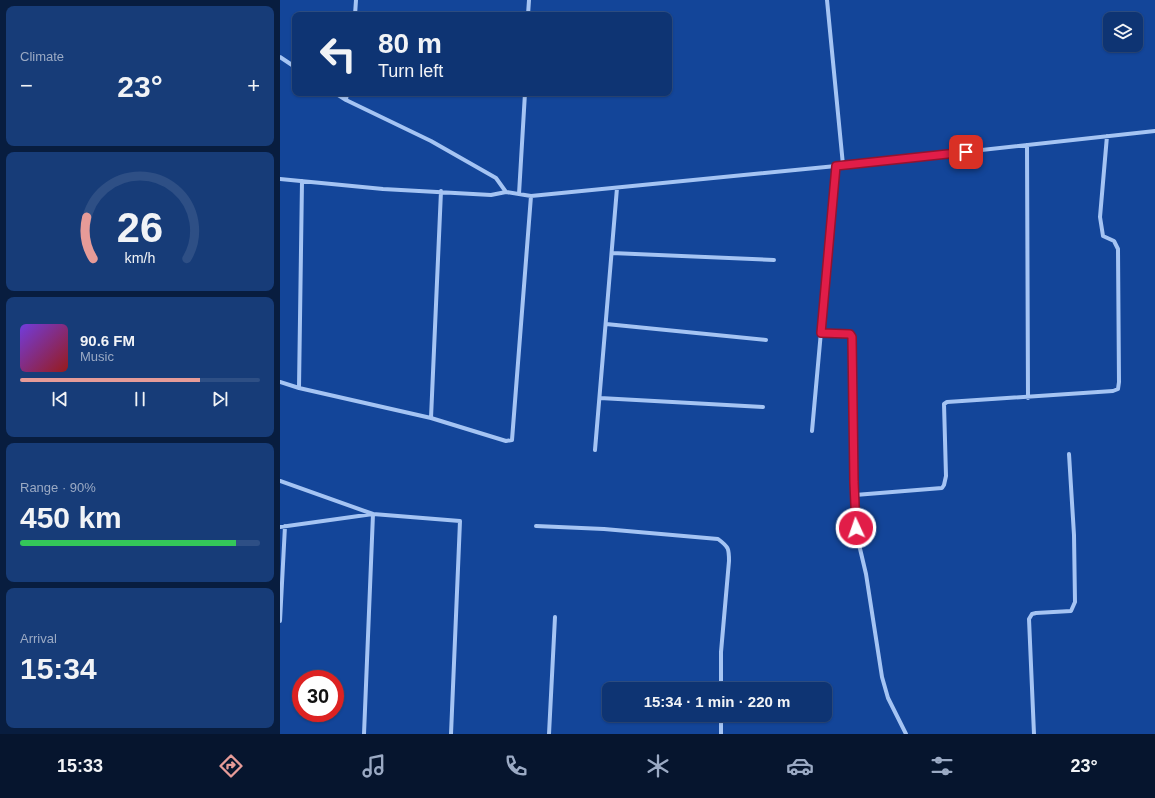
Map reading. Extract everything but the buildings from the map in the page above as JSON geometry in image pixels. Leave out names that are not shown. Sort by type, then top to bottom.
[{"type":"street","points":[[355,12],[356,0]]},
{"type":"street","points":[[528,12],[529,0]]},
{"type":"street","points":[[827,0],[843,165]]},
{"type":"street","points":[[280,57],[292,64]]},
{"type":"street","points":[[340,96],[431,141],[496,178],[506,192]]},
{"type":"street","points":[[346,100],[347,96]]},
{"type":"street","points":[[519,194],[525,96]]},
{"type":"street","points":[[280,179],[383,189],[491,195],[506,192],[531,196],[836,166],[1155,131]]},
{"type":"street","points":[[855,495],[942,488],[946,476],[944,404],[950,401],[1028,398],[1113,392],[1118,389],[1118,249],[1114,241],[1103,236],[1100,217],[1107,136]]},
{"type":"street","points":[[1027,145],[1028,398]]},
{"type":"street","points":[[812,431],[836,166]]},
{"type":"street","points":[[299,388],[302,181]]},
{"type":"street","points":[[595,450],[618,188]]},
{"type":"street","points":[[431,418],[441,192]]},
{"type":"street","points":[[280,382],[299,388],[431,418],[506,441],[512,440],[531,196]]},
{"type":"street","points":[[612,253],[774,260]]},
{"type":"street","points":[[606,324],[766,340]]},
{"type":"street","points":[[821,333],[845,333],[850,334],[852,337],[855,519],[857,536],[866,574],[882,677],[888,698],[906,734]]},
{"type":"street","points":[[600,398],[763,408]]},
{"type":"street","points":[[1034,734],[1029,619],[1032,614],[1036,613],[1071,611],[1076,602],[1070,454]]},
{"type":"street","points":[[280,481],[373,514]]},
{"type":"street","points":[[364,734],[373,514]]},
{"type":"street","points":[[280,621],[282,526],[373,514],[460,521],[451,734]]},
{"type":"street","points":[[536,526],[604,529],[718,539],[726,545],[729,550],[729,561],[721,682]]},
{"type":"street","points":[[549,734],[555,617]]},
{"type":"street","points":[[721,722],[721,734]]},
{"type":"route","points":[[856,528],[852,337],[850,334],[845,333],[821,333],[836,166],[966,152]]}]
